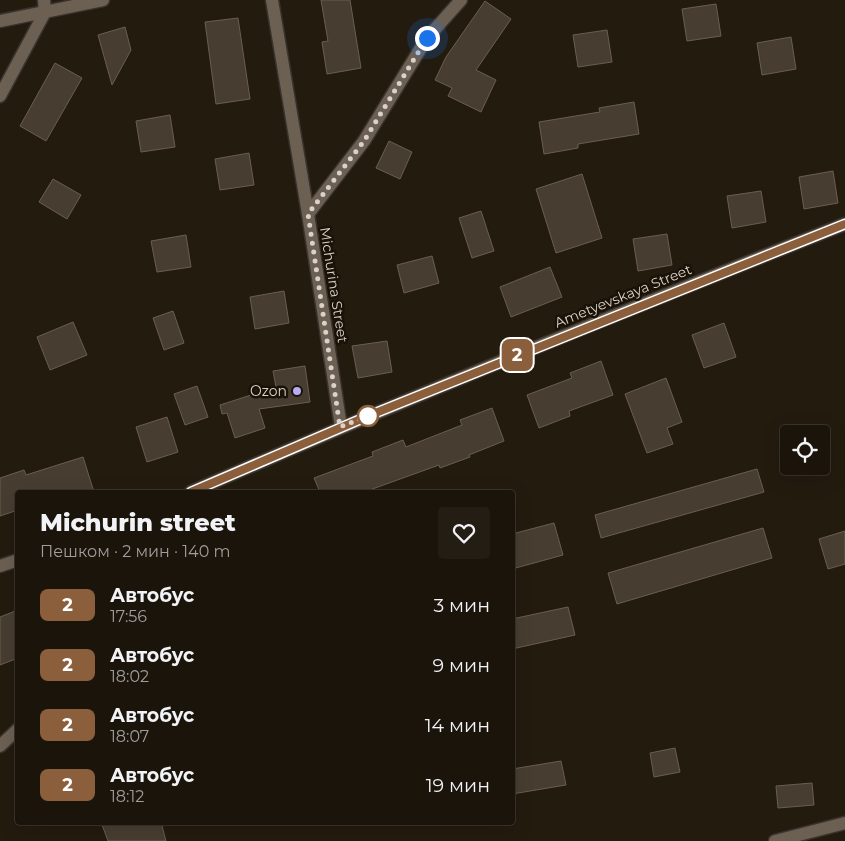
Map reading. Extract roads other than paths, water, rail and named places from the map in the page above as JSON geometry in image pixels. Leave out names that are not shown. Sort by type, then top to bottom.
[{"type":"street","points":[[0,21],[45,6],[103,0]]},
{"type":"street","name":"Michurina Street","points":[[272,0],[308,214],[340,427]]},
{"type":"street","points":[[308,214],[364,141],[427,38],[461,0]]},
{"type":"street","points":[[0,96],[45,6]]},
{"type":"street","name":"Ametyevskaya Street","points":[[196,490],[340,427],[845,224]]},
{"type":"street","points":[[0,566],[15,561]]},
{"type":"street","points":[[0,746],[15,732]]},
{"type":"street","points":[[775,841],[845,823]]},
{"type":"place","name":"Ozon","points":[[297,391]]}]
